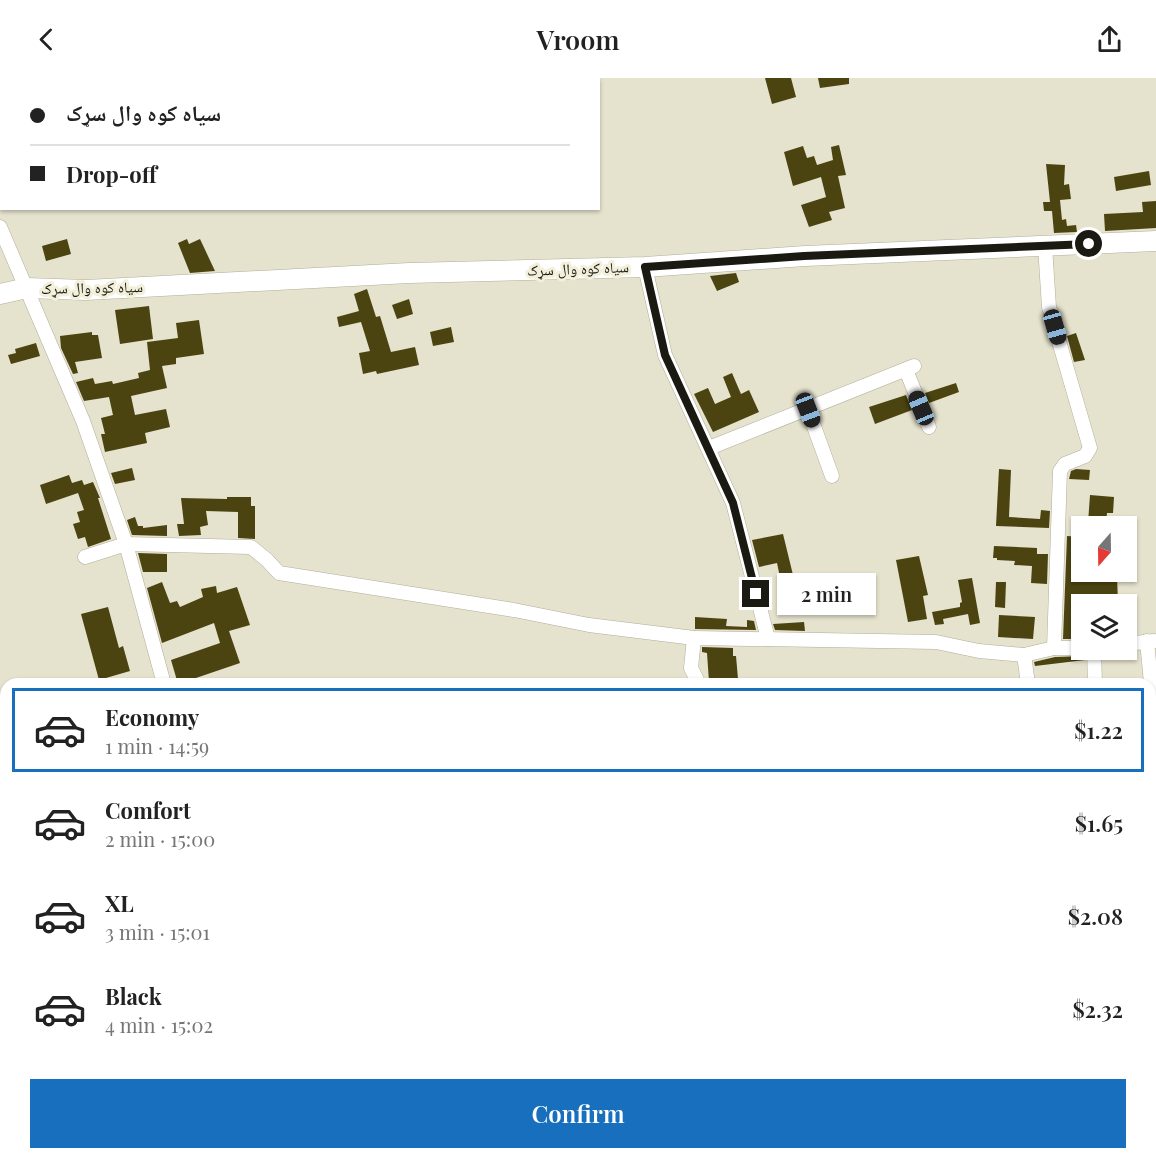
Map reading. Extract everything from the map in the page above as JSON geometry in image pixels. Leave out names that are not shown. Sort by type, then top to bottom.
[{"type":"street","points":[[0,227],[83,421],[126,544],[162,678]]},
{"type":"street","name":"سیاه کوه وال سړک","points":[[0,294],[27,288],[86,290],[409,273],[645,267],[804,256],[1156,242]]},
{"type":"street","points":[[1045,246],[1049,307],[1090,448],[1085,456],[1065,464],[1060,471],[1054,648]]},
{"type":"street","points":[[645,267],[665,355],[733,503],[768,639]]},
{"type":"street","points":[[709,448],[910,368],[929,427]]},
{"type":"street","points":[[808,410],[832,476]]},
{"type":"street","points":[[85,557],[126,544],[251,547],[279,573],[514,610],[589,625],[694,638],[936,642],[979,651],[1024,655],[1054,648],[1071,648]]},
{"type":"street","points":[[694,638],[691,668],[696,678]]},
{"type":"street","points":[[1151,641],[1153,678]]},
{"type":"street","points":[[1024,655],[1027,678]]},
{"type":"street","points":[[1094,660],[1095,678]]},
{"type":"building","points":[[765,78],[791,78],[796,97],[772,104]]},
{"type":"building","points":[[818,78],[849,78],[849,84],[820,88]]},
{"type":"building","points":[[839,145],[846,175],[838,176],[845,208],[829,212],[832,220],[809,227],[801,205],[826,197],[821,177],[793,186],[784,152],[803,146],[807,158],[814,156],[817,165],[833,160],[831,147]]},
{"type":"building","points":[[1046,164],[1065,165],[1064,185],[1069,184],[1071,199],[1060,200],[1062,220],[1066,219],[1067,226],[1076,225],[1077,232],[1054,233],[1052,211],[1044,211],[1043,202],[1050,202]]},
{"type":"building","points":[[1149,171],[1151,185],[1116,191],[1114,177]]},
{"type":"building","points":[[1156,201],[1156,228],[1105,231],[1104,214],[1143,212],[1142,202]]},
{"type":"building","points":[[67,239],[71,254],[46,261],[42,246]]},
{"type":"building","points":[[187,239],[189,244],[200,239],[215,271],[190,273],[178,243]]},
{"type":"building","points":[[736,273],[739,282],[717,291],[710,276]]},
{"type":"building","points":[[367,289],[376,317],[380,316],[391,352],[415,347],[419,365],[377,374],[376,371],[363,374],[359,353],[370,351],[361,322],[339,327],[337,317],[359,311],[354,294]]},
{"type":"building","points":[[409,299],[413,314],[397,319],[392,305]]},
{"type":"building","points":[[149,306],[153,339],[120,344],[115,310]]},
{"type":"building","points":[[199,320],[204,354],[176,358],[176,364],[162,366],[167,388],[131,396],[135,415],[166,409],[170,427],[145,433],[147,443],[105,452],[101,434],[105,434],[101,418],[113,415],[109,397],[84,401],[76,382],[93,378],[95,384],[112,381],[113,384],[139,378],[138,373],[150,370],[147,342],[178,338],[176,323]]},
{"type":"building","points":[[451,327],[454,342],[433,346],[430,332]]},
{"type":"building","points":[[92,332],[92,335],[98,335],[102,358],[75,362],[78,373],[73,374],[61,348],[60,336]]},
{"type":"building","points":[[1076,333],[1085,360],[1074,362],[1067,336]]},
{"type":"building","points":[[36,343],[40,356],[11,364],[8,355],[16,353],[15,349]]},
{"type":"building","points":[[732,373],[741,394],[749,390],[759,412],[713,432],[694,394],[708,388],[715,404],[731,397],[723,377]]},
{"type":"building","points":[[956,383],[959,392],[929,403],[925,393]]},
{"type":"building","points":[[906,395],[912,410],[875,424],[869,407]]},
{"type":"building","points":[[132,468],[135,480],[115,484],[111,473]]},
{"type":"building","points":[[999,469],[1011,470],[1009,517],[1040,519],[1041,510],[1050,511],[1049,528],[996,526]]},
{"type":"building","points":[[1090,470],[1089,480],[1069,479],[1071,471]]},
{"type":"building","points":[[69,475],[72,483],[82,480],[84,485],[93,482],[100,498],[98,498],[111,539],[88,547],[85,537],[78,539],[73,524],[80,522],[77,512],[84,510],[78,493],[46,504],[40,485]]},
{"type":"building","points":[[1090,495],[1114,497],[1113,513],[1107,513],[1107,516],[1088,516]]},
{"type":"building","points":[[227,497],[251,497],[251,506],[255,506],[255,539],[238,538],[238,512],[206,511],[208,525],[200,527],[201,535],[179,536],[177,524],[184,524],[181,498],[227,499]]},
{"type":"building","points":[[135,517],[138,526],[143,526],[143,528],[167,525],[167,536],[132,535],[127,520]]},
{"type":"building","points":[[783,534],[794,579],[781,582],[777,563],[759,567],[752,540]]},
{"type":"building","points":[[1067,536],[1071,536],[1071,582],[1117,582],[1118,594],[1071,594],[1071,639],[1063,639]]},
{"type":"building","points":[[994,546],[1037,548],[1037,554],[1048,554],[1047,584],[1031,583],[1032,566],[1014,565],[1015,561],[993,558]]},
{"type":"building","points":[[138,553],[167,554],[167,572],[143,572]]},
{"type":"building","points":[[919,556],[928,595],[923,596],[927,619],[908,622],[896,560]]},
{"type":"building","points":[[972,578],[980,623],[970,625],[968,614],[943,619],[944,624],[935,625],[932,612],[960,607],[962,602],[958,580]]},
{"type":"building","points":[[162,582],[170,603],[177,601],[180,607],[203,597],[201,589],[216,586],[217,593],[237,587],[250,625],[229,631],[240,663],[196,678],[176,678],[171,660],[220,643],[214,623],[162,643],[147,588]]},
{"type":"building","points":[[996,582],[1006,582],[1005,608],[995,607]]},
{"type":"building","points":[[108,607],[119,648],[123,646],[130,671],[98,678],[81,614]]},
{"type":"building","points":[[999,615],[1035,617],[1033,639],[998,637]]},
{"type":"building","points":[[695,617],[727,619],[726,626],[747,627],[747,620],[754,621],[756,630],[695,629]]},
{"type":"building","points":[[804,622],[805,631],[775,630],[773,624]]},
{"type":"building","points":[[702,647],[733,648],[738,678],[709,678],[707,653],[702,652]]},
{"type":"building","points":[[1071,656],[1071,660],[1085,660],[1035,666],[1034,662],[1055,657]]},
{"type":"route","points":[[756,594],[733,503],[665,355],[645,267],[804,256],[1089,244]]}]
